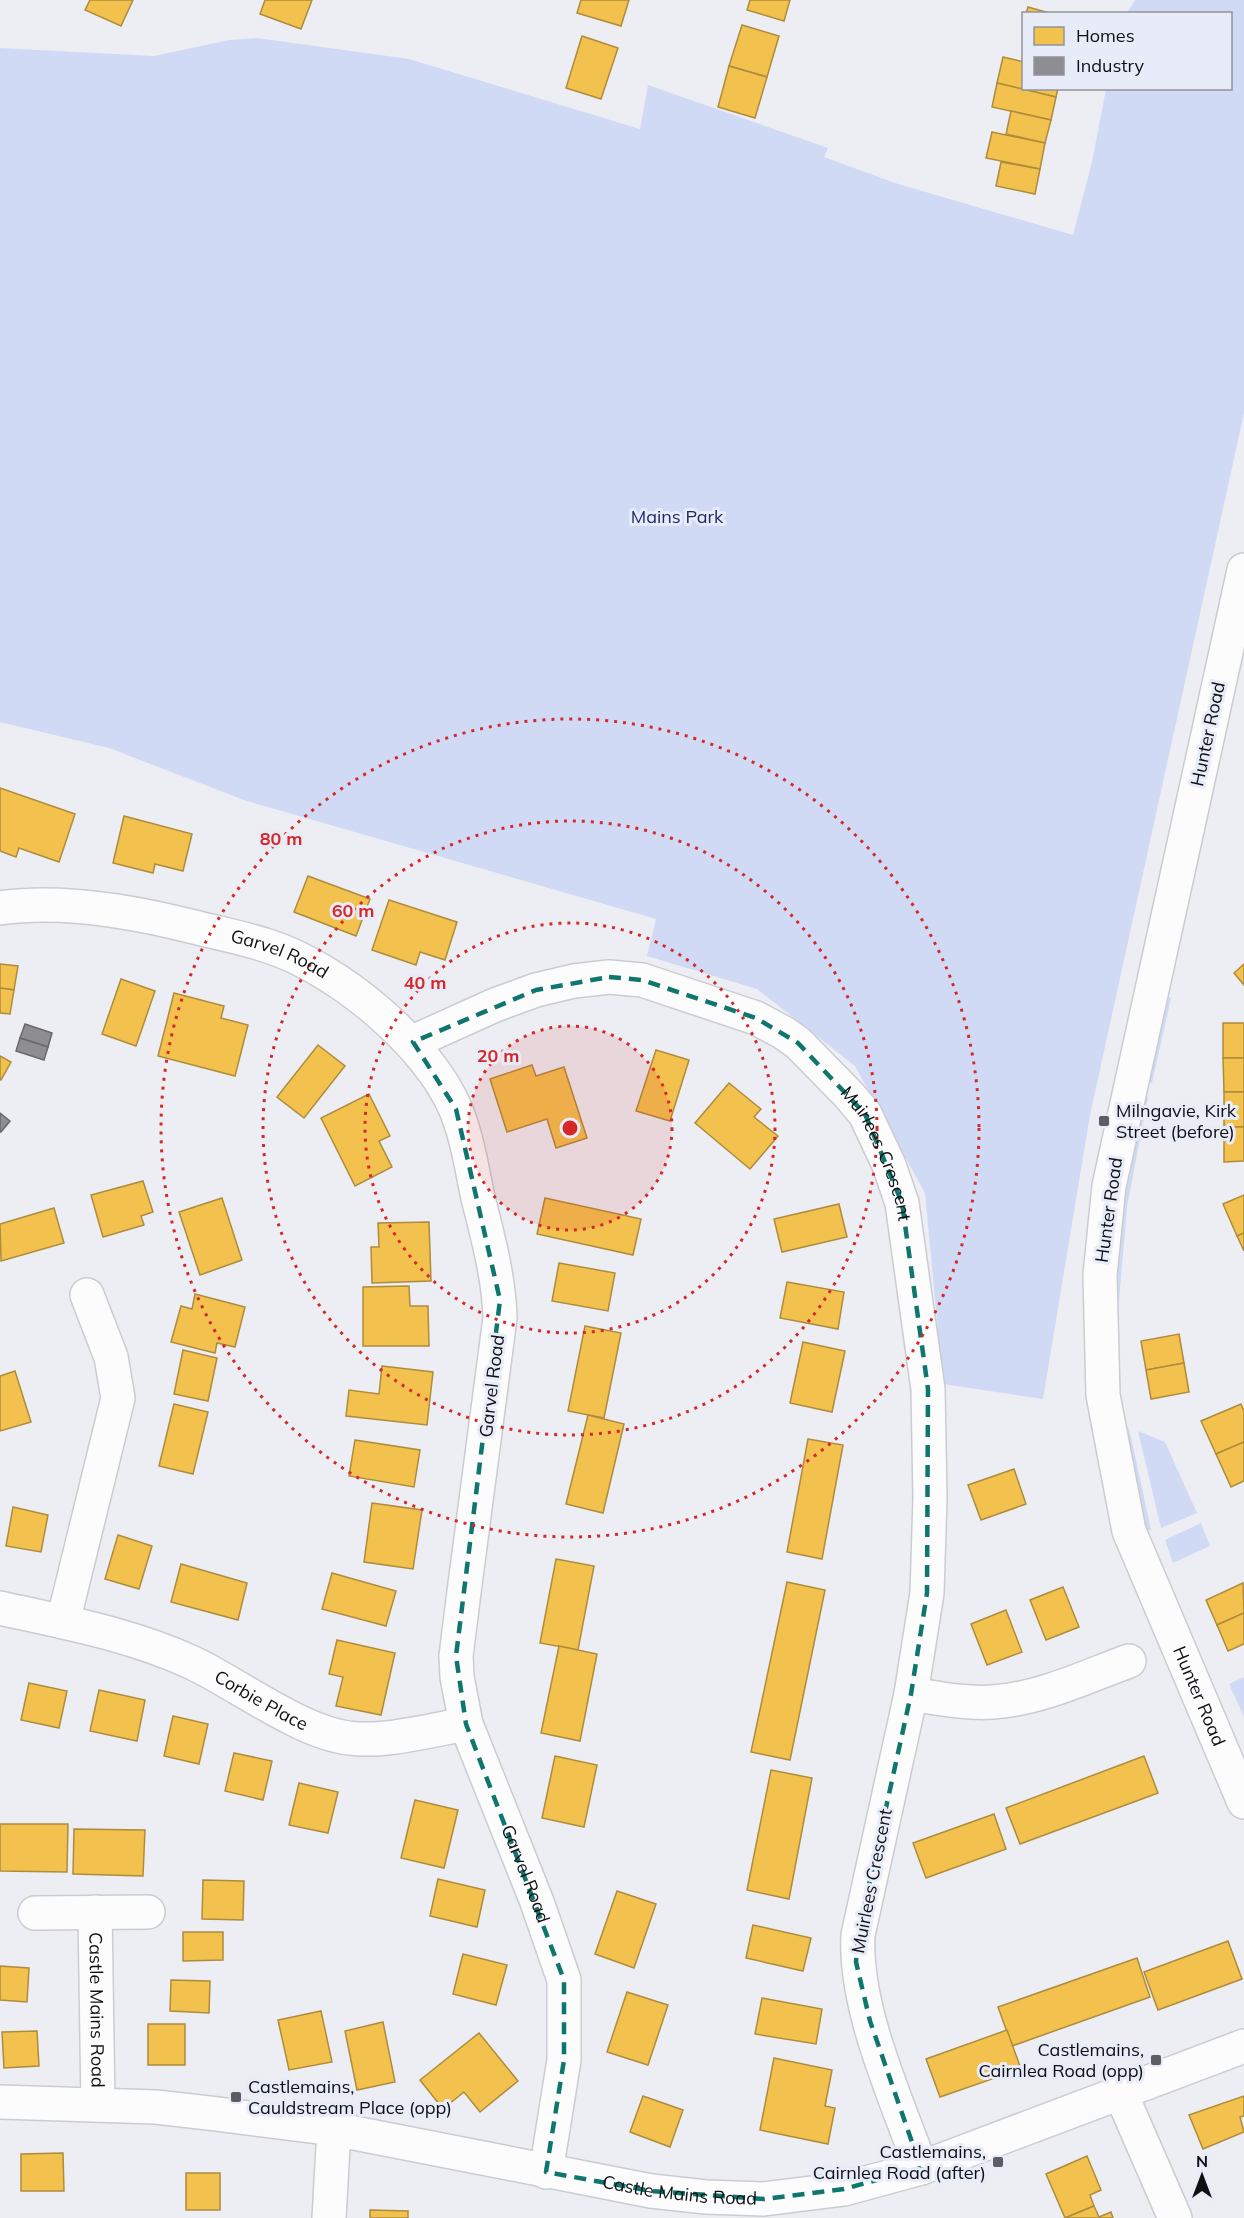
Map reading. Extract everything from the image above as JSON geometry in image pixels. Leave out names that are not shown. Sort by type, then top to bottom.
[{"type":"street","name":"Hunter Road","points":[[1244,570],[1109,1186],[1100,1275],[1103,1395],[1129,1531],[1244,1802]]},
{"type":"street","name":"Garvel Road","points":[[0,908],[35,905],[122,912],[167,920],[270,946],[330,976],[413,1042],[456,1109],[500,1300],[500,1318],[456,1656],[459,1695],[466,1724],[537,1902],[564,1980],[564,2060],[546,2172]]},
{"type":"street","name":"Muirlees Crescent","points":[[413,1042],[495,1005],[536,990],[574,981],[609,977],[642,980],[756,1018],[798,1043],[865,1114],[889,1165],[902,1203],[928,1389],[930,1498],[927,1593],[911,1694],[865,1900],[858,1935],[856,1962],[870,2021],[921,2168]]},
{"type":"street","points":[[63,1622],[118,1398],[111,1356],[87,1295]]},
{"type":"street","name":"Corbie Place","points":[[0,1608],[63,1622],[164,1652],[193,1664],[323,1732],[350,1739],[380,1737],[466,1724]]},
{"type":"street","points":[[911,1694],[957,1701],[993,1702],[1027,1697],[1129,1661]]},
{"type":"street","name":"Castle Mains Road","points":[[95,1912],[98,2105]]},
{"type":"street","name":"Castle Mains Road","points":[[35,1913],[148,1912]]},
{"type":"street","name":"Castle Mains Road","points":[[0,2102],[156,2107],[334,2129],[651,2191],[706,2197],[764,2199],[844,2189],[921,2168],[1244,2046]]},
{"type":"street","points":[[1121,2094],[1175,2218]]},
{"type":"street","points":[[329,2218],[334,2129]]},
{"type":"highlighted area","points":[[609,977],[642,980],[756,1018],[798,1043],[865,1114],[902,1203],[928,1389],[927,1593],[911,1694],[858,1935],[856,1962],[870,2021],[921,2168],[844,2189],[764,2199],[651,2191],[546,2172],[564,2060],[564,1980],[466,1724],[456,1656],[500,1300],[456,1109],[413,1042],[536,990]]},
{"type":"green space","name":"Mains Park","points":[[1135,0],[1244,0],[1244,413],[1090,1115],[1043,1399],[943,1384],[925,1193],[855,1066],[757,989],[647,956],[656,919],[244,800],[109,748],[0,722],[0,48],[154,56],[229,40],[257,38],[409,59],[640,129],[648,85],[828,148],[824,157],[895,183],[1073,235],[1092,162],[1106,90],[1232,90],[1232,12],[1128,12]]},
{"type":"green space","points":[[1163,995],[1171,998],[1152,1083],[1146,1081]]},
{"type":"green space","points":[[1143,1095],[1148,1097],[1127,1207],[1118,1313],[1112,1313],[1121,1209]]},
{"type":"green space","points":[[1129,1428],[1151,1530],[1145,1531],[1121,1429]]},
{"type":"green space","points":[[1138,1431],[1165,1442],[1197,1513],[1161,1528]]},
{"type":"green space","points":[[1201,1523],[1210,1546],[1173,1563],[1165,1540]]},
{"type":"green space","points":[[1244,1677],[1244,1717],[1229,1684]]},
{"type":"building: Homes","points":[[90,0],[133,0],[121,26],[85,10]]},
{"type":"building: Homes","points":[[265,0],[312,0],[301,29],[260,14]]},
{"type":"building: Homes","points":[[581,0],[629,0],[621,26],[577,13]]},
{"type":"building: Homes","points":[[750,0],[790,0],[784,21],[747,10]]},
{"type":"building: Homes","points":[[1028,7],[1046,12],[1027,12]]},
{"type":"building: Homes","points":[[742,25],[779,36],[767,77],[729,66]]},
{"type":"building: Homes","points":[[582,36],[618,48],[601,99],[566,88]]},
{"type":"building: Homes","points":[[1003,57],[1022,62],[1022,89],[997,83]]},
{"type":"building: Homes","points":[[729,66],[767,77],[755,118],[718,107]]},
{"type":"building: Homes","points":[[997,83],[1056,97],[1051,120],[992,107]]},
{"type":"building: Homes","points":[[1026,90],[1058,90],[1056,97]]},
{"type":"building: Homes","points":[[1011,111],[1051,120],[1045,143],[1006,134]]},
{"type":"building: Homes","points":[[992,132],[1045,143],[1040,169],[986,158]]},
{"type":"building: Homes","points":[[1001,162],[1040,169],[1035,194],[996,186]]},
{"type":"building: Homes","points":[[0,788],[75,814],[59,862],[19,848],[16,857],[0,851]]},
{"type":"building: Homes","points":[[124,816],[192,834],[183,871],[155,864],[153,873],[113,863]]},
{"type":"building: Homes","points":[[308,876],[370,899],[356,936],[294,912]]},
{"type":"building: Homes","points":[[389,900],[457,922],[445,960],[420,952],[416,965],[372,950]]},
{"type":"building: Homes","points":[[0,964],[18,966],[14,990],[0,988]]},
{"type":"building: Homes","points":[[1244,964],[1244,985],[1234,973]]},
{"type":"building: Homes","points":[[121,979],[155,991],[136,1046],[102,1034]]},
{"type":"building: Homes","points":[[0,988],[14,990],[10,1014],[0,1013]]},
{"type":"building: Homes","points":[[174,993],[224,1006],[221,1018],[248,1025],[235,1076],[158,1056]]},
{"type":"building: Homes","points":[[1223,1023],[1244,1023],[1244,1058],[1223,1058]]},
{"type":"building: Homes","points":[[318,1045],[345,1066],[304,1118],[277,1097]]},
{"type":"building: Homes","points":[[656,1050],[689,1060],[670,1121],[636,1111]]},
{"type":"building: Homes","points":[[0,1056],[11,1062],[1,1080],[0,1079]]},
{"type":"building: Homes","points":[[1223,1058],[1244,1058],[1244,1092],[1224,1092]]},
{"type":"building: Homes","points":[[532,1065],[536,1076],[564,1067],[587,1138],[556,1148],[547,1119],[507,1132],[490,1079]]},
{"type":"building: Homes","points":[[729,1083],[761,1109],[754,1117],[778,1136],[750,1169],[695,1123]]},
{"type":"building: Homes","points":[[1224,1092],[1244,1092],[1244,1127],[1224,1127]]},
{"type":"building: Homes","points":[[369,1094],[390,1136],[379,1141],[392,1167],[355,1186],[321,1118]]},
{"type":"building: Homes","points":[[1224,1127],[1244,1127],[1244,1161],[1224,1162]]},
{"type":"building: Homes","points":[[143,1181],[153,1212],[141,1216],[144,1225],[103,1237],[91,1195]]},
{"type":"building: Homes","points":[[1244,1195],[1244,1233],[1237,1236],[1223,1204]]},
{"type":"building: Homes","points":[[222,1198],[242,1260],[200,1275],[179,1212]]},
{"type":"building: Homes","points":[[545,1198],[641,1219],[633,1255],[537,1234]]},
{"type":"building: Homes","points":[[839,1204],[847,1237],[782,1252],[774,1219]]},
{"type":"building: Homes","points":[[54,1208],[64,1243],[1,1261],[0,1224]]},
{"type":"building: Homes","points":[[429,1222],[431,1281],[372,1283],[371,1247],[379,1247],[378,1223]]},
{"type":"building: Homes","points":[[1244,1233],[1244,1251],[1237,1236]]},
{"type":"building: Homes","points":[[559,1263],[615,1273],[608,1311],[552,1301]]},
{"type":"building: Homes","points":[[787,1282],[844,1292],[838,1329],[780,1318]]},
{"type":"building: Homes","points":[[409,1286],[410,1306],[428,1306],[429,1346],[363,1346],[363,1287]]},
{"type":"building: Homes","points":[[195,1294],[245,1307],[235,1347],[217,1343],[215,1353],[171,1342],[181,1306],[192,1309]]},
{"type":"building: Homes","points":[[585,1326],[621,1333],[604,1418],[568,1411]]},
{"type":"building: Homes","points":[[1179,1334],[1184,1363],[1146,1370],[1141,1341]]},
{"type":"building: Homes","points":[[803,1342],[845,1351],[832,1412],[790,1403]]},
{"type":"building: Homes","points":[[183,1350],[217,1358],[208,1401],[174,1394]]},
{"type":"building: Homes","points":[[1184,1363],[1189,1392],[1151,1399],[1146,1370]]},
{"type":"building: Homes","points":[[382,1366],[433,1372],[427,1425],[346,1416],[349,1390],[379,1394]]},
{"type":"building: Homes","points":[[15,1371],[31,1422],[0,1431],[0,1376]]},
{"type":"building: Homes","points":[[174,1404],[208,1412],[193,1474],[159,1466]]},
{"type":"building: Homes","points":[[1241,1404],[1244,1411],[1244,1442],[1216,1454],[1201,1421]]},
{"type":"building: Homes","points":[[588,1415],[624,1424],[603,1513],[566,1504]]},
{"type":"building: Homes","points":[[808,1439],[843,1445],[822,1559],[787,1552]]},
{"type":"building: Homes","points":[[355,1440],[420,1450],[414,1487],[349,1476]]},
{"type":"building: Homes","points":[[1244,1442],[1244,1481],[1231,1487],[1216,1454]]},
{"type":"building: Homes","points":[[1014,1469],[1026,1504],[981,1520],[968,1485]]},
{"type":"building: Homes","points":[[372,1503],[422,1510],[413,1569],[364,1562]]},
{"type":"building: Homes","points":[[13,1507],[48,1515],[41,1552],[6,1546]]},
{"type":"building: Homes","points":[[118,1535],[152,1546],[139,1589],[105,1579]]},
{"type":"building: Homes","points":[[556,1559],[594,1566],[578,1650],[540,1643]]},
{"type":"building: Homes","points":[[181,1564],[247,1583],[238,1620],[171,1602]]},
{"type":"building: Homes","points":[[332,1573],[396,1591],[386,1626],[322,1609]]},
{"type":"building: Homes","points":[[787,1582],[825,1590],[790,1760],[751,1752]]},
{"type":"building: Homes","points":[[1243,1583],[1244,1613],[1217,1625],[1206,1600]]},
{"type":"building: Homes","points":[[1063,1587],[1079,1627],[1046,1640],[1030,1600]]},
{"type":"building: Homes","points":[[1006,1610],[1022,1652],[987,1665],[971,1624]]},
{"type":"building: Homes","points":[[1244,1613],[1244,1644],[1228,1651],[1217,1625]]},
{"type":"building: Homes","points":[[337,1640],[395,1653],[381,1715],[336,1706],[343,1677],[329,1674]]},
{"type":"building: Homes","points":[[559,1646],[597,1654],[580,1741],[541,1733]]},
{"type":"building: Homes","points":[[29,1683],[67,1691],[59,1728],[21,1720]]},
{"type":"building: Homes","points":[[99,1690],[145,1700],[137,1741],[90,1731]]},
{"type":"building: Homes","points":[[173,1716],[208,1724],[199,1764],[164,1756]]},
{"type":"building: Homes","points":[[234,1753],[272,1761],[263,1800],[225,1791]]},
{"type":"building: Homes","points":[[555,1756],[597,1765],[584,1827],[542,1818]]},
{"type":"building: Homes","points":[[1144,1756],[1158,1793],[1020,1844],[1006,1808]]},
{"type":"building: Homes","points":[[771,1770],[812,1778],[789,1899],[747,1890]]},
{"type":"building: Homes","points":[[299,1783],[338,1792],[328,1833],[289,1825]]},
{"type":"building: Homes","points":[[415,1800],[458,1810],[444,1868],[401,1858]]},
{"type":"building: Homes","points":[[994,1814],[1006,1849],[926,1878],[913,1843]]},
{"type":"building: Homes","points":[[0,1824],[68,1824],[67,1872],[0,1871]]},
{"type":"building: Homes","points":[[74,1829],[145,1830],[143,1876],[73,1874]]},
{"type":"building: Homes","points":[[438,1879],[485,1890],[477,1927],[430,1916]]},
{"type":"building: Homes","points":[[203,1880],[244,1881],[243,1920],[202,1919]]},
{"type":"building: Homes","points":[[617,1891],[656,1904],[634,1968],[595,1954]]},
{"type":"building: Homes","points":[[753,1925],[811,1938],[803,1971],[746,1958]]},
{"type":"building: Homes","points":[[183,1932],[223,1932],[223,1960],[183,1961]]},
{"type":"building: Homes","points":[[1228,1941],[1242,1979],[1158,2010],[1144,1972]]},
{"type":"building: Homes","points":[[463,1954],[507,1965],[496,2005],[453,1994]]},
{"type":"building: Homes","points":[[1137,1958],[1150,1997],[1012,2046],[998,2007]]},
{"type":"building: Homes","points":[[0,1966],[29,1968],[27,2002],[0,2000]]},
{"type":"building: Homes","points":[[171,1980],[210,1981],[209,2013],[170,2011]]},
{"type":"building: Homes","points":[[627,1992],[668,2005],[648,2065],[607,2052]]},
{"type":"building: Homes","points":[[762,1998],[822,2009],[816,2044],[755,2034]]},
{"type":"building: Homes","points":[[321,2011],[332,2062],[289,2070],[278,2020]]},
{"type":"building: Homes","points":[[383,2022],[395,2082],[357,2090],[345,2031]]},
{"type":"building: Homes","points":[[148,2024],[185,2024],[185,2065],[148,2065]]},
{"type":"building: Homes","points":[[1007,2030],[1021,2069],[940,2097],[926,2059]]},
{"type":"building: Homes","points":[[37,2031],[39,2066],[4,2068],[2,2032]]},
{"type":"building: Homes","points":[[479,2033],[518,2081],[480,2112],[464,2092],[443,2109],[420,2080]]},
{"type":"building: Homes","points":[[774,2058],[832,2070],[825,2106],[835,2108],[828,2144],[760,2130]]},
{"type":"building: Homes","points":[[643,2096],[683,2110],[670,2147],[630,2132]]},
{"type":"building: Homes","points":[[1244,2096],[1244,2116],[1240,2117],[1244,2132],[1203,2149],[1189,2115]]},
{"type":"building: Homes","points":[[63,2153],[64,2191],[21,2191],[21,2154]]},
{"type":"building: Homes","points":[[1087,2156],[1101,2190],[1090,2195],[1094,2206],[1065,2218],[1046,2174]]},
{"type":"building: Homes","points":[[186,2173],[220,2173],[220,2210],[186,2210]]},
{"type":"building: Homes","points":[[1094,2206],[1099,2217],[1111,2212],[1113,2218],[1065,2218]]},
{"type":"building: Homes","points":[[370,2210],[408,2211],[408,2218],[370,2218]]},
{"type":"building: Industry","points":[[25,1024],[52,1033],[48,1047],[20,1038]]},
{"type":"building: Industry","points":[[20,1038],[48,1047],[44,1060],[16,1051]]},
{"type":"building: Industry","points":[[0,1113],[10,1121],[1,1132],[0,1132]]},
{"type":"place","name":"Milngavie, Kirk Street (before)","points":[[1104,1121]]},
{"type":"place","name":"Castlemains, Cairnlea Road (opp)","points":[[1156,2060]]},
{"type":"place","name":"Castlemains, Cauldstream Place (opp)","points":[[236,2097]]},
{"type":"place","name":"Castlemains, Cairnlea Road (after)","points":[[998,2162]]}]
